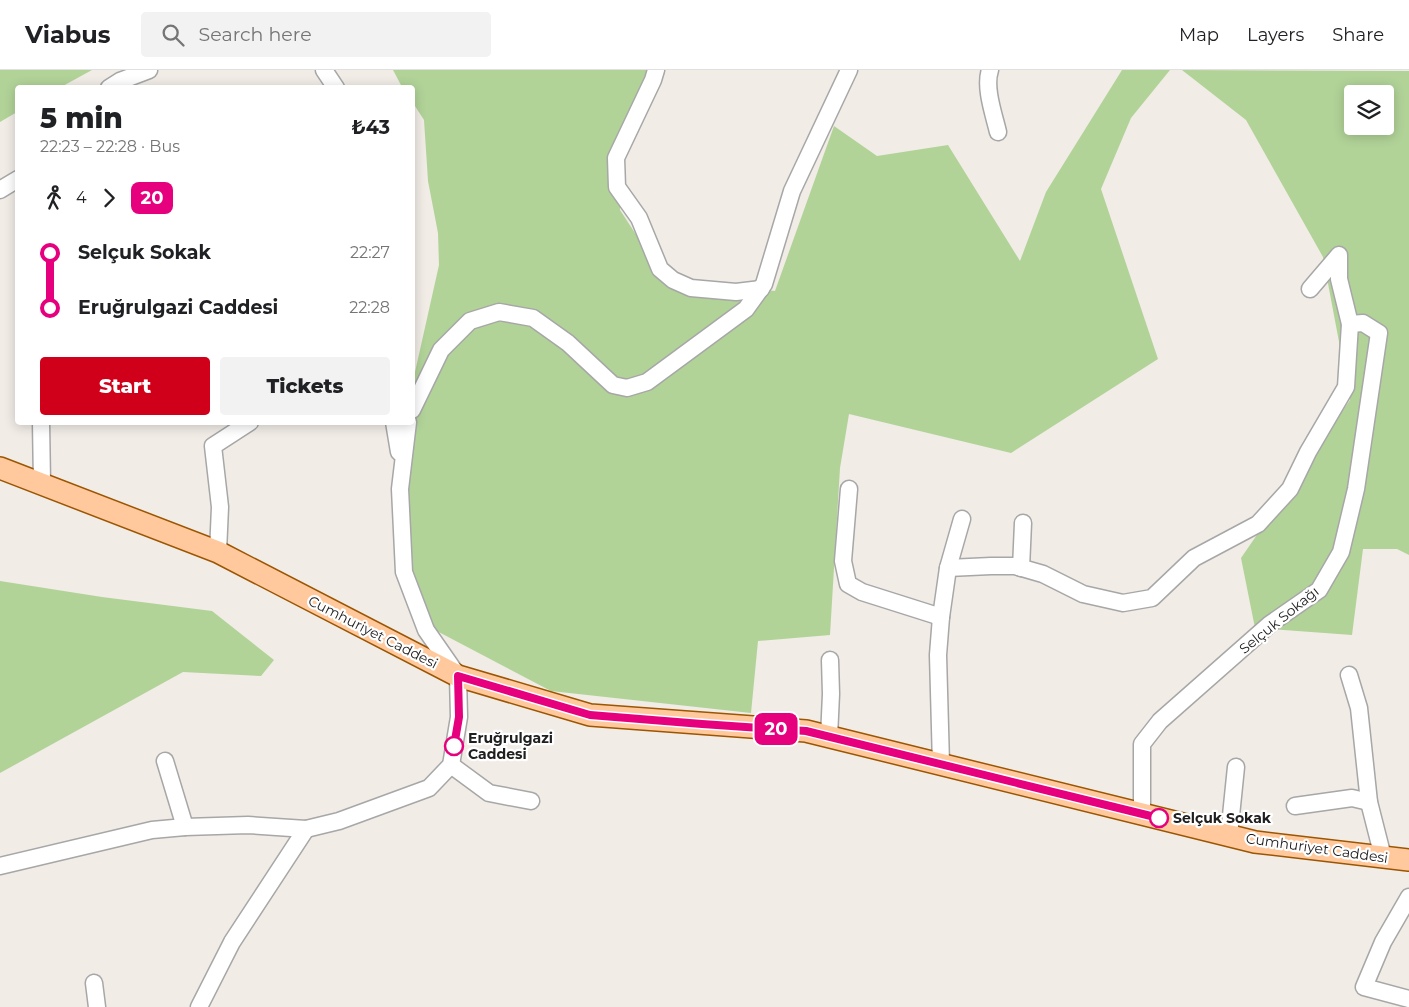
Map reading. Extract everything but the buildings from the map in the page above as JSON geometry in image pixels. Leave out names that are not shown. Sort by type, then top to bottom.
[{"type":"main road","name":"Cumhuriyet Caddesi","points":[[0,468],[218,552],[458,676],[590,715],[806,731],[1255,842],[1409,860]]},
{"type":"street","points":[[114,85],[149,70]]},
{"type":"street","points":[[324,70],[334,85]]},
{"type":"street","points":[[656,70],[616,158],[617,187],[640,218],[660,269],[673,280],[691,288],[736,292],[761,289]]},
{"type":"street","points":[[415,404],[441,350],[470,322],[499,312],[533,318],[568,343],[613,385],[627,388],[647,382],[746,309],[764,284],[792,191],[849,70]]},
{"type":"street","points":[[990,70],[988,75],[989,96],[998,132]]},
{"type":"street","points":[[0,190],[15,181]]},
{"type":"street","points":[[948,568],[1015,566],[1043,574],[1083,594],[1123,603],[1152,598],[1194,558],[1258,524],[1290,489],[1308,452],[1346,387],[1350,324],[1339,279],[1339,255],[1310,289]]},
{"type":"street","name":"Selçuk Sokağı","points":[[1142,814],[1142,744],[1160,721],[1270,624],[1319,590],[1341,552],[1356,488],[1379,333],[1363,323],[1350,324]]},
{"type":"street","points":[[41,425],[42,483]]},
{"type":"street","points":[[218,552],[220,507],[213,446],[245,425]]},
{"type":"street","points":[[394,425],[402,471]]},
{"type":"street","points":[[0,866],[152,830],[248,825],[306,829],[339,822],[428,788],[451,765],[459,717],[458,676],[426,630],[404,572],[400,489],[408,425]]},
{"type":"street","points":[[849,489],[843,561],[848,584],[862,592],[941,617]]},
{"type":"street","points":[[942,764],[938,655],[941,617],[948,568],[962,520]]},
{"type":"street","points":[[1021,568],[1023,523]]},
{"type":"street","points":[[829,737],[832,694],[830,660]]},
{"type":"street","points":[[1349,675],[1359,708],[1369,802],[1384,857]]},
{"type":"street","points":[[164,761],[185,827]]},
{"type":"street","points":[[451,765],[489,793],[531,801]]},
{"type":"street","points":[[1229,835],[1236,768]]},
{"type":"street","points":[[1295,806],[1352,798],[1369,802]]},
{"type":"street","points":[[199,1007],[232,942],[306,829]]},
{"type":"street","points":[[1409,898],[1383,942],[1364,987],[1409,999]]},
{"type":"street","points":[[94,983],[97,1007]]},
{"type":"green space","points":[[0,70],[92,70],[65,85],[15,85],[15,113],[0,122]]},
{"type":"green space","points":[[393,70],[652,70],[622,155],[620,210],[665,279],[775,291],[834,126],[877,156],[948,145],[1020,261],[1046,192],[1122,70],[1170,70],[1131,118],[1101,189],[1158,359],[1011,453],[849,414],[840,468],[830,635],[758,641],[751,713],[551,691],[433,629],[403,553],[412,425],[415,425],[415,372],[439,265],[438,233],[428,181],[424,120],[415,106],[415,85],[401,85]]},
{"type":"green space","points":[[1182,70],[1409,71],[1409,555],[1397,549],[1363,549],[1352,635],[1255,628],[1241,558],[1350,400],[1323,257],[1246,120]]},
{"type":"green space","points":[[0,581],[102,597],[212,611],[274,660],[261,676],[183,672],[0,773]]},
{"type":"bus line","name":"20","points":[[454,746],[459,717],[458,676],[590,715],[806,731],[1159,818]]},
{"type":"place","name":"Eruğrulgazi Caddesi","points":[[454,746]]},
{"type":"place","name":"Selçuk Sokak","points":[[1159,818]]}]
